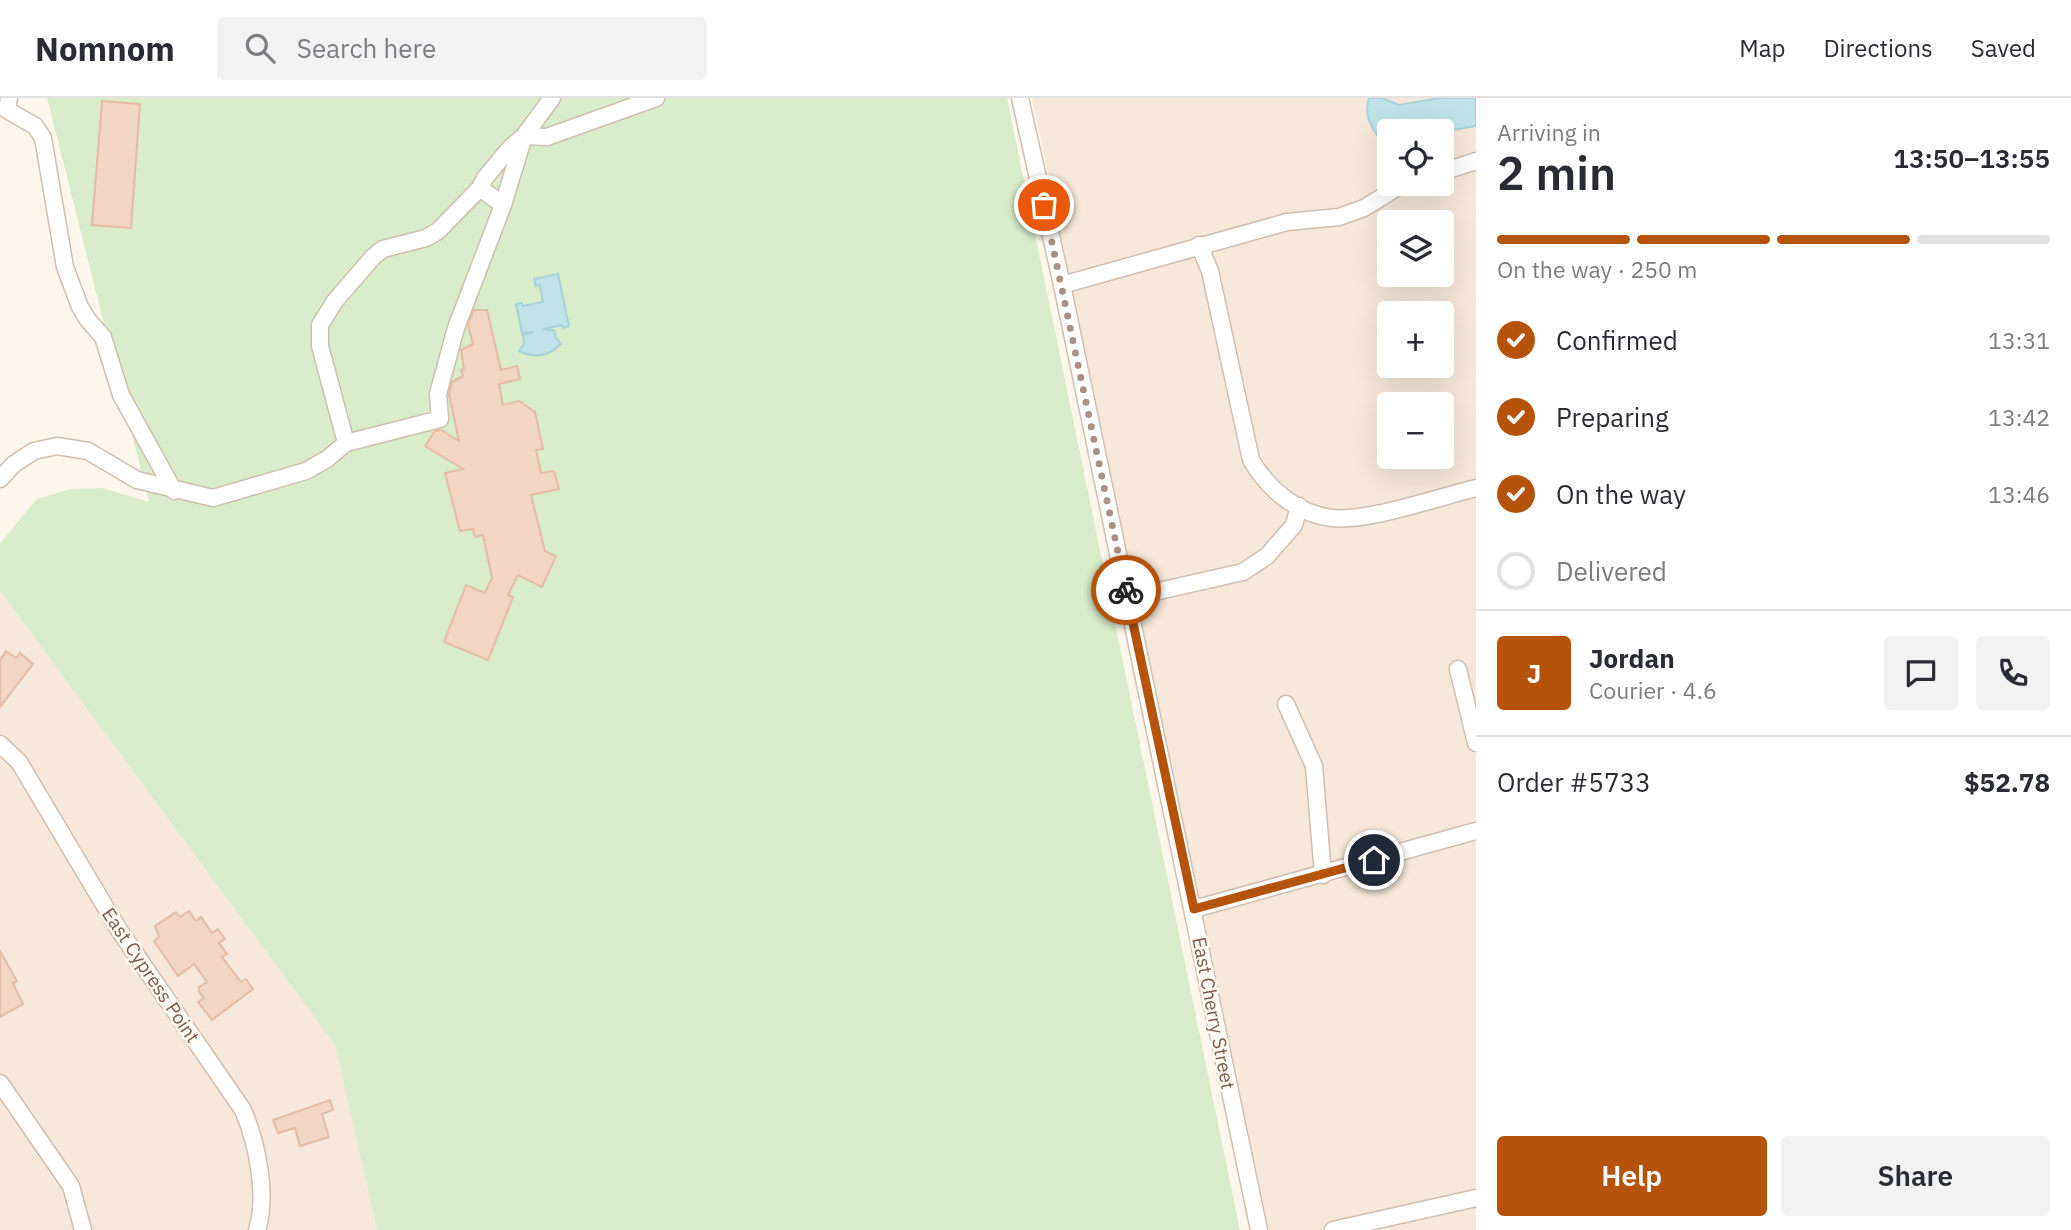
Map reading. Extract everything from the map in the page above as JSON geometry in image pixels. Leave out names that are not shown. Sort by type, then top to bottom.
[{"type":"street","points":[[346,443],[320,346],[320,325],[335,301],[383,249],[426,238],[438,231],[480,188],[485,178],[509,149],[524,136],[552,98]]},
{"type":"street","points":[[524,136],[547,137],[656,98]]},
{"type":"street","name":"East Cherry Street","points":[[1020,98],[1194,909],[1259,1230]]},
{"type":"street","points":[[8,104],[35,126],[43,138],[65,267],[80,307],[103,337],[121,395],[174,491]]},
{"type":"street","points":[[0,479],[14,464],[34,451],[57,446],[88,451],[137,480],[174,491],[213,498],[306,471],[327,459],[346,443],[440,419],[438,394],[456,328],[503,205],[524,136]]},
{"type":"street","points":[[1454,168],[1476,161]]},
{"type":"street","points":[[480,188],[503,205]]},
{"type":"street","points":[[1062,285],[1287,222],[1339,217],[1364,208],[1384,196]]},
{"type":"street","points":[[1199,245],[1210,271],[1251,460],[1261,477],[1278,495],[1332,518],[1366,516],[1476,488]]},
{"type":"street","points":[[1128,598],[1243,572],[1266,556],[1294,525],[1299,506]]},
{"type":"street","points":[[1458,669],[1476,743]]},
{"type":"street","points":[[1286,704],[1314,766],[1323,875]]},
{"type":"street","name":"East Cypress Point","points":[[0,744],[19,762],[119,930],[243,1110],[250,1125],[262,1187],[258,1225]]},
{"type":"street","points":[[1194,909],[1476,831]]},
{"type":"street","points":[[0,1083],[71,1186],[83,1230]]},
{"type":"street","points":[[1333,1230],[1476,1198]]},
{"type":"shaded area","points":[[1032,98],[1476,98],[1476,1230],[1269,1230]]},
{"type":"shaded area","points":[[0,591],[335,1045],[377,1230],[0,1230]]},
{"type":"green space","points":[[47,98],[1007,98],[1240,1230],[377,1230],[335,1045],[0,591],[0,543],[37,499],[70,489],[103,488],[149,502]]},
{"type":"water","points":[[1369,98],[1382,98],[1399,105],[1440,98],[1476,98],[1476,126],[1454,130],[1454,119],[1377,119],[1377,134],[1367,109]]},
{"type":"water","points":[[558,274],[569,326],[543,329],[554,330],[561,344],[542,355],[519,351],[524,344],[523,335],[533,332],[522,333],[516,304],[522,303],[523,306],[543,302],[540,285],[536,286],[534,279]]},
{"type":"building","points":[[102,101],[140,104],[131,228],[92,225]]},
{"type":"building","points":[[474,310],[487,310],[501,370],[517,366],[520,379],[499,384],[503,405],[519,401],[535,412],[543,449],[536,450],[541,473],[554,471],[559,489],[531,495],[545,551],[556,556],[542,587],[518,575],[508,595],[513,597],[488,660],[444,642],[466,585],[485,593],[492,578],[483,535],[475,537],[473,529],[460,531],[445,473],[463,469],[425,446],[435,431],[441,430],[459,441],[449,395],[452,382],[463,376],[461,350],[473,344],[468,325]]},
{"type":"building","points":[[6,651],[16,658],[20,653],[33,664],[0,707],[0,660]]},
{"type":"building","points":[[189,911],[196,921],[201,917],[212,933],[218,929],[225,939],[219,943],[227,954],[222,957],[241,982],[246,979],[253,989],[212,1020],[198,1002],[204,998],[199,987],[207,982],[194,964],[178,976],[154,941],[159,937],[155,926],[176,912],[180,917]]},
{"type":"building","points":[[0,951],[17,981],[13,983],[23,1004],[0,1017]]},
{"type":"building","points":[[330,1100],[333,1110],[322,1114],[329,1137],[300,1146],[295,1128],[278,1133],[273,1120]]},
{"type":"way so far","points":[[1044,205],[1126,590]]},
{"type":"route","points":[[1126,590],[1194,909],[1374,860]]}]
